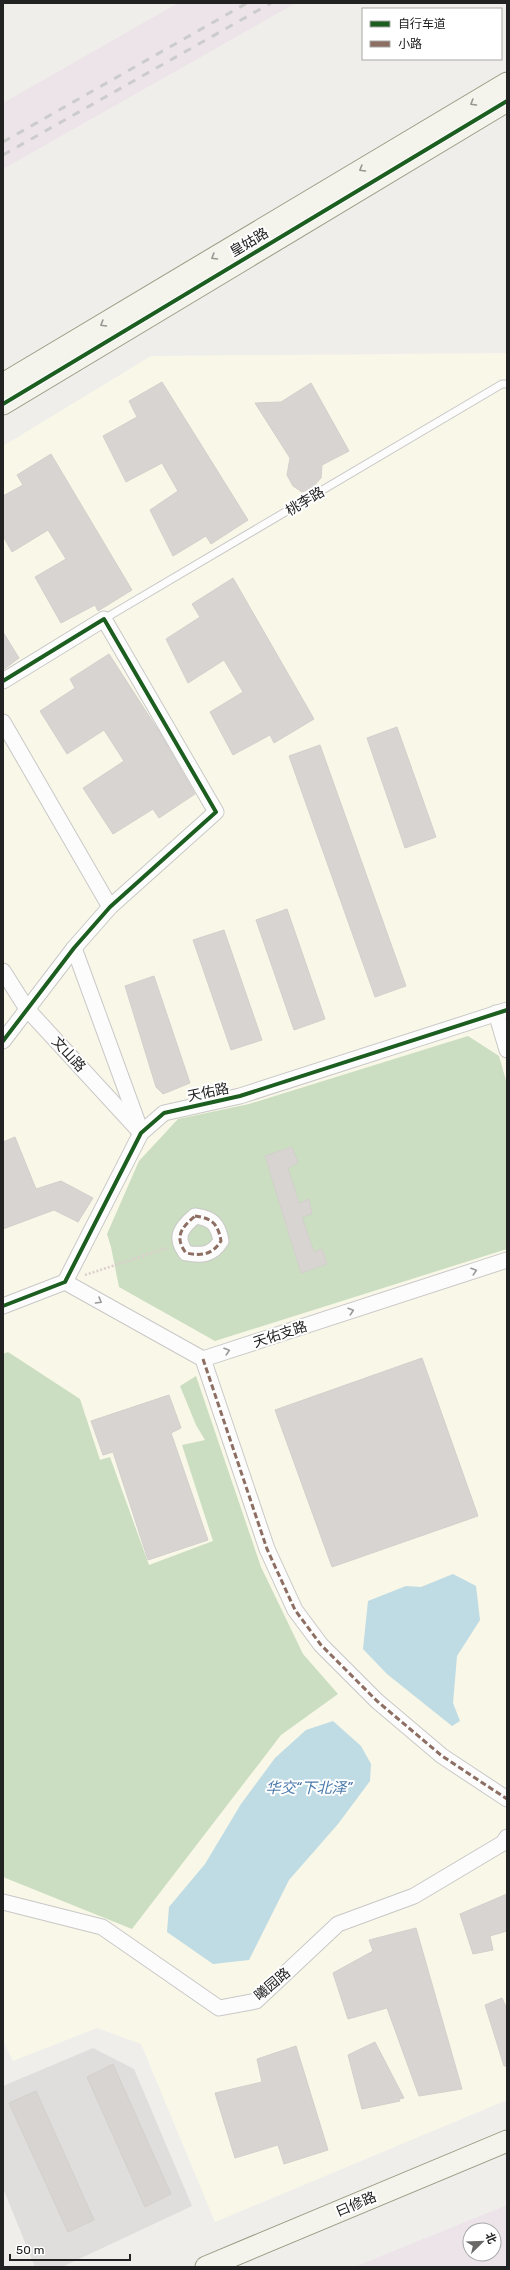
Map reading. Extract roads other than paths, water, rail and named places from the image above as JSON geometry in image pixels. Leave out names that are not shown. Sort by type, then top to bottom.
[{"type":"street","name":"皇姑路","points":[[3,384],[507,83]]},
{"type":"street","name":"皇姑路","points":[[3,404],[507,101]]},
{"type":"street","points":[[3,681],[104,620],[216,812],[110,907],[74,948],[3,1041]]},
{"type":"street","points":[[3,722],[110,907]]},
{"type":"street","points":[[74,948],[141,1133]]},
{"type":"street","name":"文山路","points":[[3,971],[27,1009],[141,1133]]},
{"type":"street","points":[[502,1011],[507,1050]]},
{"type":"street","name":"天佑路","points":[[65,1282],[141,1133],[164,1113],[240,1096],[502,1011]]},
{"type":"street","name":"天佑支路","points":[[203,1359],[507,1260]]},
{"type":"street","points":[[3,1306],[65,1282],[203,1359],[267,1549],[296,1610],[321,1645],[377,1701],[442,1756],[507,1799]]},
{"type":"street","name":"曦园路","points":[[3,1902],[102,1927],[218,2008],[256,2001],[338,1924],[414,1896],[503,1843],[507,1837]]},
{"type":"street","name":"曰修路","points":[[206,2267],[507,2141]]},
{"type":"lane","name":"桃李路","points":[[104,620],[496,388],[507,384]]},
{"type":"water","points":[[453,1574],[476,1586],[480,1620],[457,1656],[453,1703],[460,1721],[452,1726],[387,1674],[363,1649],[368,1601],[406,1586],[421,1587]]},
{"type":"water","name":"华交“下北泽”","points":[[333,1721],[361,1746],[371,1764],[370,1781],[338,1824],[289,1880],[249,1960],[213,1964],[167,1932],[169,1907],[205,1864],[241,1804],[275,1758],[306,1730]]},
{"type":"railway","points":[[3,142],[247,3]]},
{"type":"railway","points":[[3,155],[271,3]]}]
